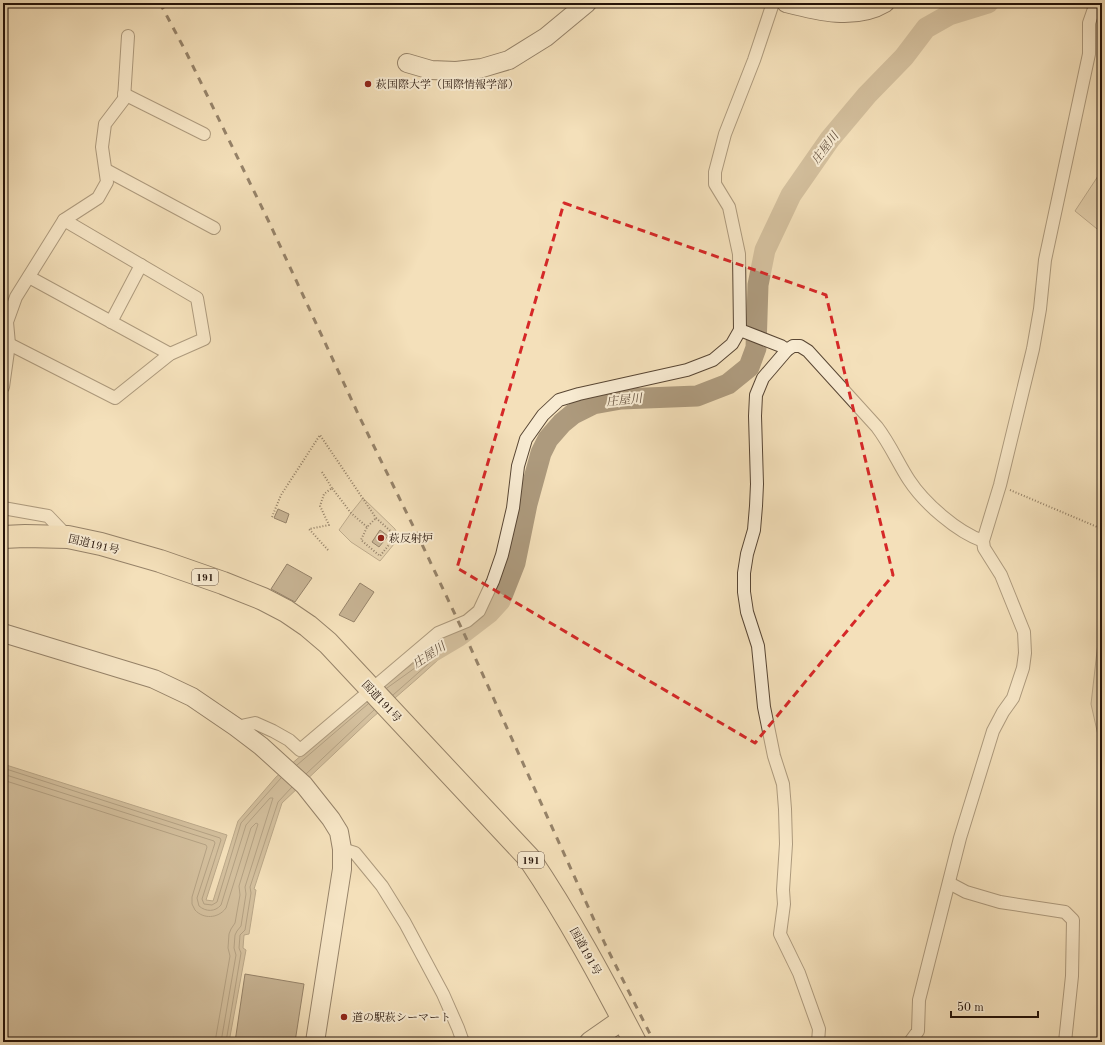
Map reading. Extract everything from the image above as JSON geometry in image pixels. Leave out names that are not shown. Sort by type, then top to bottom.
[{"type":"highway","name":"国道191号","points":[[3,537],[68,537],[101,544],[223,583],[263,599],[286,611],[308,626],[323,638],[529,858],[556,897],[635,1042]]},
{"type":"main road","points":[[590,1042],[623,1019]]},
{"type":"street","points":[[406,63],[431,70],[456,71],[482,68],[509,60],[546,37],[587,3]]},
{"type":"street","points":[[236,727],[255,723],[274,731],[289,740],[300,750],[378,697],[438,634],[467,621],[479,611],[493,581],[502,555],[513,508],[518,466],[526,439],[542,415],[559,400],[579,394],[687,370],[713,360],[732,344],[740,330],[739,254],[729,207],[715,184],[715,172],[725,134],[754,60],[773,3]]},
{"type":"street","points":[[786,3],[816,11],[851,13],[878,7],[885,3]]},
{"type":"street","points":[[910,1042],[918,1031],[919,1000],[960,838],[993,731],[1003,712],[1013,698],[1025,653],[1024,632],[1001,575],[984,548],[983,541],[1000,486],[1033,349],[1040,310],[1045,260],[1089,54],[1089,23],[1095,3],[1102,5]]},
{"type":"street","points":[[3,387],[9,344],[7,322],[16,297],[64,220],[98,198],[107,182],[102,147],[105,124],[124,99],[128,36]]},
{"type":"street","points":[[124,94],[204,134]]},
{"type":"street","points":[[106,170],[214,228]]},
{"type":"street","points":[[9,344],[115,398],[170,354],[204,339],[198,298],[64,220]]},
{"type":"street","points":[[111,322],[141,265]]},
{"type":"street","points":[[29,277],[170,354]]},
{"type":"street","points":[[740,330],[781,346],[787,350]]},
{"type":"street","points":[[818,1042],[819,1029],[799,973],[780,934],[784,904],[783,890],[786,844],[783,784],[774,756],[764,707],[758,646],[747,612],[744,592],[744,573],[747,554],[754,530],[756,506],[757,484],[754,416],[756,395],[763,378],[787,350],[793,346],[800,346],[808,351],[884,436],[909,480],[920,494],[946,518],[962,530],[983,541]]},
{"type":"street","points":[[3,508],[48,516],[68,537]]},
{"type":"street","points":[[3,633],[154,679],[192,697],[261,746],[304,785],[331,819],[339,832],[342,849],[342,868],[315,1042]]},
{"type":"street","points":[[342,849],[355,853],[382,886],[405,923],[443,994],[463,1042]]},
{"type":"street","points":[[949,883],[966,892],[1000,902],[1065,912],[1073,920],[1072,976],[1065,1042]]},
{"type":"path","points":[[272,517],[281,495],[320,434],[376,518],[396,536],[380,556],[361,540],[368,527],[376,518]]},
{"type":"path","points":[[322,472],[351,513],[368,527]]},
{"type":"path","points":[[1000,486],[1102,529]]},
{"type":"path","points":[[328,550],[309,529],[329,525],[320,506],[324,494],[332,488]]},
{"type":"highlighted area","points":[[564,203],[826,295],[893,575],[755,743],[457,568]]},
{"type":"shaded area","points":[[1102,170],[1102,233],[1075,211]]},
{"type":"shaded area","points":[[363,498],[395,529],[399,538],[380,561],[351,542],[339,530]]},
{"type":"shaded area","points":[[1102,607],[1102,753],[1091,704]]},
{"type":"water","points":[[455,634],[460,640],[372,718],[282,803],[254,889],[256,890],[249,934],[244,935],[243,948],[246,950],[229,1042],[3,1042],[3,764],[227,835],[206,900],[213,901],[238,821],[276,777],[400,673]]},
{"type":"building","points":[[278,509],[289,514],[286,523],[274,518]]},
{"type":"building","points":[[380,530],[388,536],[379,547],[372,542]]},
{"type":"building","points":[[287,564],[312,578],[295,602],[271,589]]},
{"type":"building","points":[[360,583],[374,592],[354,622],[339,615]]},
{"type":"building","points":[[245,974],[304,984],[295,1042],[235,1042]]},
{"type":"waterway","name":"庄屋川","points":[[432,652],[459,636],[489,613],[500,601],[515,563],[527,504],[541,453],[548,439],[562,423],[573,414],[593,404],[621,399],[697,396],[728,384],[749,367],[756,348],[758,285],[765,250],[791,195],[830,139],[867,95],[904,57],[926,28],[949,15],[988,3]]},
{"type":"railway","points":[[160,3],[186,52],[269,222],[360,418],[468,642],[605,944],[654,1042]]},
{"type":"place","name":"萩国際大学（国際情報学部）","points":[[368,84]]},
{"type":"place","name":"萩反射炉","points":[[381,538]]},
{"type":"place","name":"道の駅萩シーマート","points":[[344,1017]]}]
